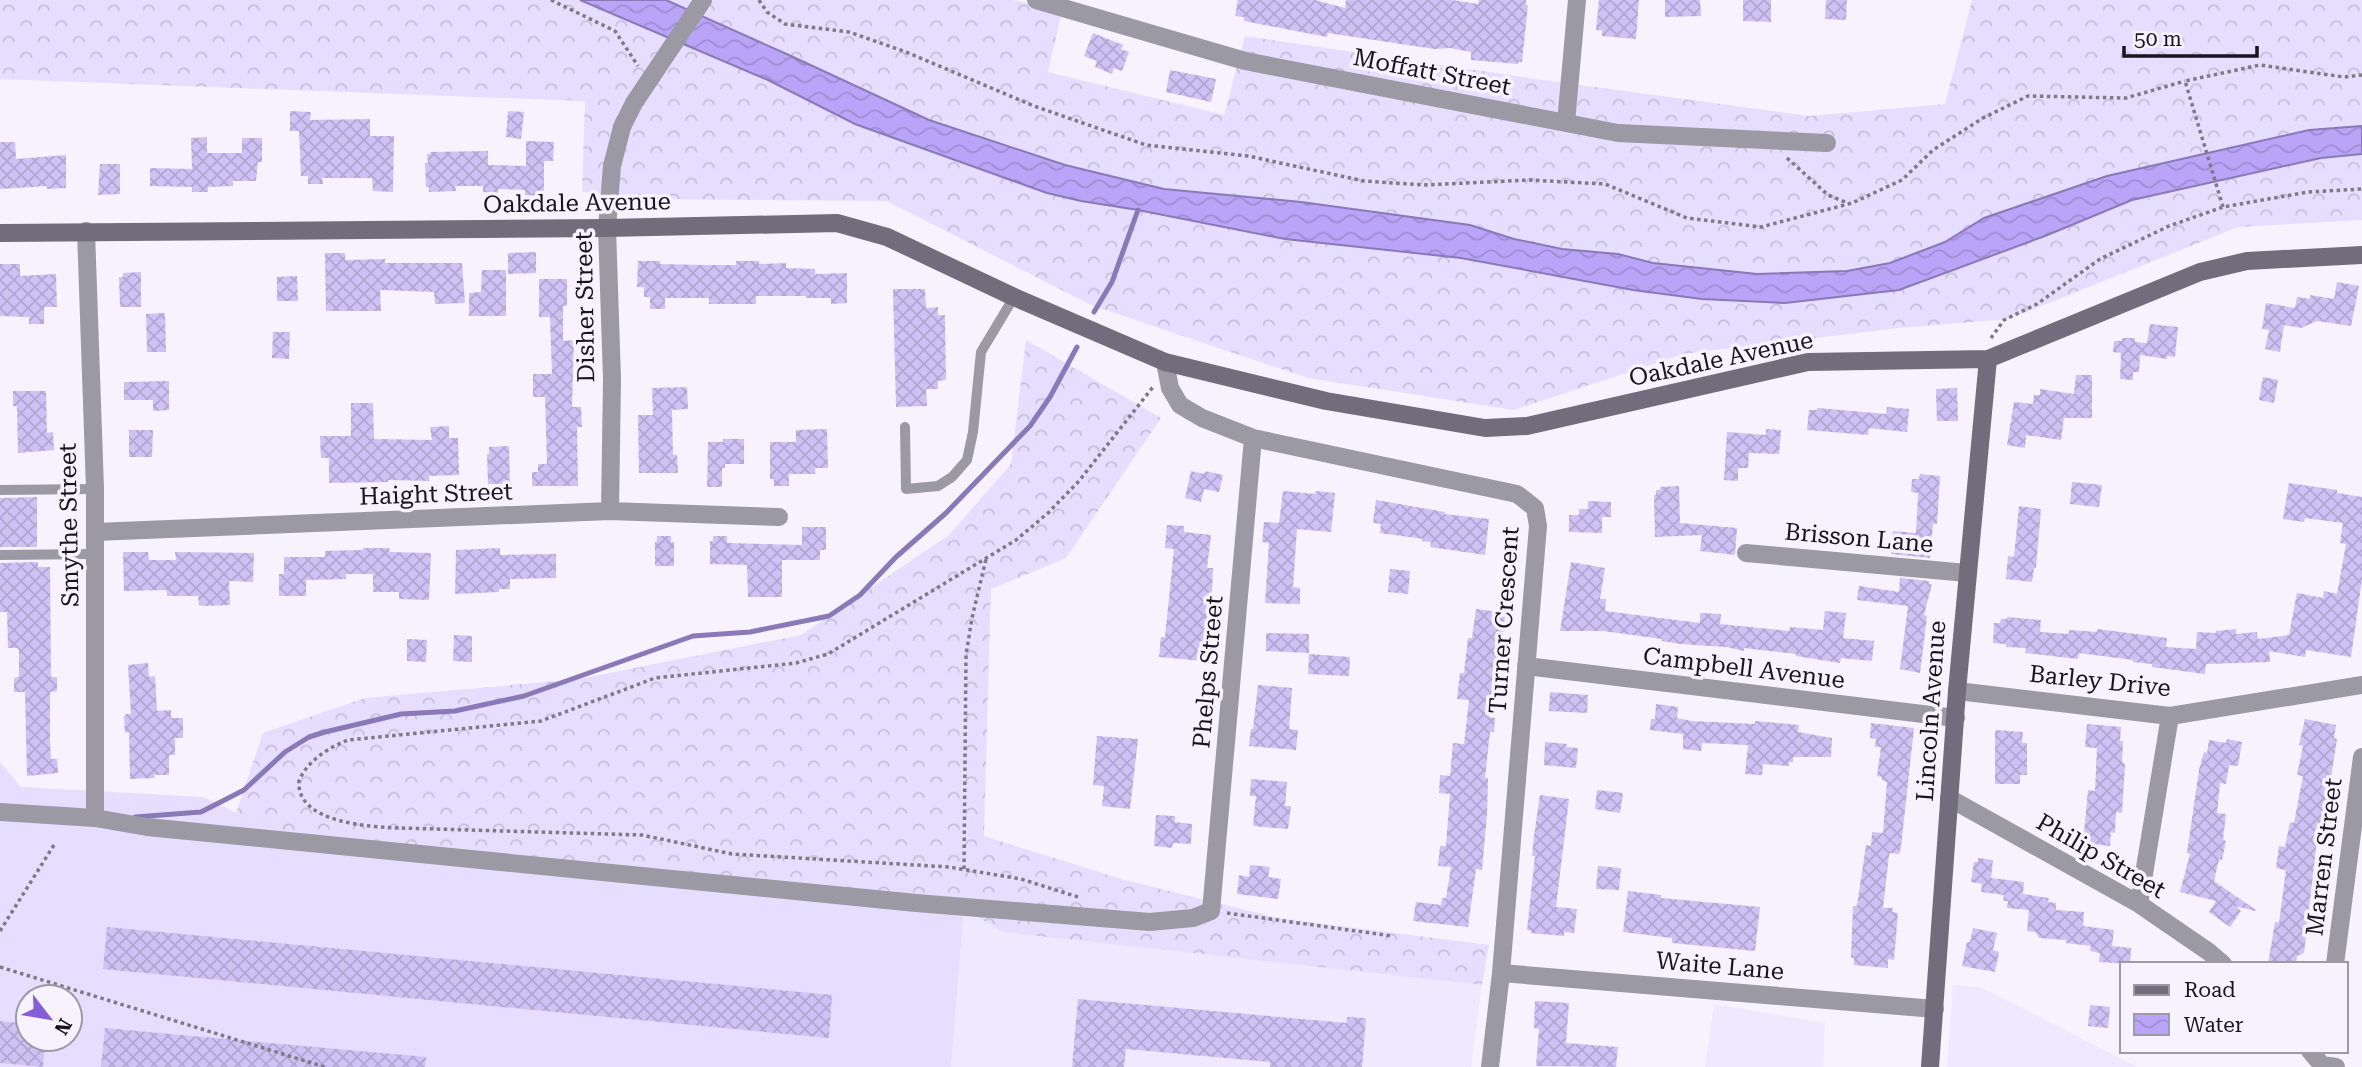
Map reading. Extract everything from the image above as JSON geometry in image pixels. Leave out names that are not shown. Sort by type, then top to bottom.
[{"type":"street","name":"Disher Street","points":[[610,511],[612,379],[607,228],[612,166],[622,127],[647,81],[670,52],[703,0]]},
{"type":"street","name":"Moffatt Street","points":[[1040,0],[1245,61],[1618,133],[1827,143]]},
{"type":"street","points":[[1566,123],[1577,0]]},
{"type":"street","name":"Oakdale Avenue","points":[[0,233],[607,228],[837,223],[887,237],[1014,297],[1165,362],[1326,401],[1485,428],[1527,426],[1808,362],[1988,359],[2200,272],[2247,261],[2362,255]]},
{"type":"street","name":"Smythe Street","points":[[86,231],[95,532],[95,818]]},
{"type":"street","name":"Lincoln Avenue","points":[[1930,1067],[1957,691],[1988,359]]},
{"type":"street","name":"Turner Crescent","points":[[1165,362],[1170,388],[1180,405],[1202,418],[1253,438],[1517,494],[1535,508],[1538,526],[1501,973],[1490,1067]]},
{"type":"street","name":"Phelps Street","points":[[1211,911],[1253,438]]},
{"type":"street","name":"Haight Street","points":[[95,532],[610,511],[779,517]]},
{"type":"street","name":"Brisson Lane","points":[[1746,553],[1967,573]]},
{"type":"street","name":"Campbell Avenue","points":[[1526,666],[1956,718]]},
{"type":"street","name":"Barley Drive","points":[[1957,691],[2170,716],[2362,685]]},
{"type":"street","points":[[2139,904],[2170,716]]},
{"type":"street","name":"Marren Street","points":[[2335,962],[2362,757]]},
{"type":"street","name":"Philip Street","points":[[1949,798],[2139,904],[2221,962]]},
{"type":"street","points":[[0,812],[95,818],[148,827],[916,903],[1150,922],[1193,918],[1211,911]]},
{"type":"street","name":"Waite Lane","points":[[1501,973],[1935,1009]]},
{"type":"lane","points":[[905,427],[906,489],[938,486],[962,468],[971,447],[981,352],[1014,297]]},
{"type":"lane","points":[[0,490],[94,489]]},
{"type":"lane","points":[[0,555],[94,554]]},
{"type":"path","points":[[551,0],[615,31],[647,81]]},
{"type":"path","points":[[759,0],[767,12],[785,24],[849,32],[906,52],[1034,106],[1146,145],[1248,156],[1364,181],[1424,185],[1529,180],[1605,184],[1686,218],[1761,227],[1850,204],[1902,180],[1933,150],[1983,118],[2028,96],[2126,98],[2185,81],[2260,65],[2344,78],[2362,75]]},
{"type":"path","points":[[2185,81],[2222,207]]},
{"type":"path","points":[[1784,155],[1828,195],[1850,204]]},
{"type":"path","points":[[1988,359],[1992,336],[2004,320],[2037,304],[2100,259],[2169,226],[2222,207],[2308,192],[2362,189]]},
{"type":"path","points":[[1083,899],[1021,879],[964,870],[732,854],[642,835],[361,825],[327,816],[312,808],[302,799],[299,781],[314,760],[348,740],[529,724],[561,715],[655,678],[821,657],[853,641],[1016,540],[1032,527],[1080,481],[1151,391],[1165,362]]},
{"type":"path","points":[[964,870],[966,656],[970,626],[986,559]]},
{"type":"path","points":[[0,932],[54,845]]},
{"type":"path","points":[[1211,911],[1392,936]]},
{"type":"path","points":[[0,967],[325,1067]]},
{"type":"shaded area","points":[[964,909],[1003,932],[1482,985],[1471,1067],[951,1067]]},
{"type":"shaded area","points":[[1953,985],[1980,987],[2138,1067],[1947,1067]]},
{"type":"shaded area","points":[[1714,1004],[1825,1023],[1823,1067],[1705,1067]]},
{"type":"green space","points":[[0,0],[1013,0],[1062,11],[1048,72],[1224,115],[1245,36],[1809,116],[1945,104],[1972,0],[2362,0],[2362,220],[2238,227],[2009,319],[1898,328],[1683,354],[1514,410],[1308,378],[1091,305],[887,201],[652,199],[582,192],[585,101],[0,79]]},
{"type":"green space","points":[[1026,340],[1161,418],[1066,558],[991,589],[984,836],[1121,879],[1278,918],[1489,945],[1482,985],[1003,932],[964,909],[309,849],[236,813],[263,733],[365,698],[579,679],[801,635],[949,535],[1011,464]]},
{"type":"green space","points":[[0,762],[21,787],[204,797],[309,849],[964,909],[951,1067],[0,1067]]},
{"type":"water","points":[[580,0],[666,0],[929,120],[1065,165],[1164,189],[1301,202],[1470,225],[1514,239],[1562,249],[1618,254],[1653,263],[1757,274],[1847,271],[1890,263],[1945,242],[1984,218],[2107,176],[2309,130],[2362,126],[2362,154],[2321,158],[2132,200],[2045,236],[1899,290],[1785,303],[1702,299],[1633,290],[1461,258],[1285,239],[1047,193],[855,124],[768,80]]},
{"type":"building","points":[[1238,0],[1315,0],[1345,8],[1346,0],[1452,0],[1478,4],[1479,0],[1526,0],[1528,5],[1522,62],[1518,64],[1471,60],[1471,52],[1450,48],[1434,49],[1328,33],[1327,37],[1244,21],[1244,17],[1235,16]]},
{"type":"building","points":[[1599,0],[1639,0],[1636,39],[1602,36],[1602,30],[1596,30]]},
{"type":"building","points":[[1665,0],[1700,0],[1701,16],[1665,17]]},
{"type":"building","points":[[1743,0],[1771,0],[1771,22],[1743,21]]},
{"type":"building","points":[[1826,0],[1847,0],[1846,20],[1825,19]]},
{"type":"building","points":[[1093,33],[1123,45],[1121,49],[1129,52],[1122,71],[1114,68],[1112,74],[1095,67],[1097,61],[1084,56]]},
{"type":"building","points":[[1170,70],[1216,79],[1211,102],[1166,92]]},
{"type":"building","points":[[290,111],[311,112],[310,120],[370,119],[370,136],[394,136],[393,192],[373,191],[372,178],[322,178],[323,184],[308,184],[308,176],[301,176],[299,131],[290,131]]},
{"type":"building","points":[[508,111],[524,112],[521,139],[506,137]]},
{"type":"building","points":[[207,137],[207,153],[242,153],[242,138],[262,138],[262,162],[258,162],[256,181],[233,181],[233,186],[208,187],[208,192],[192,192],[192,187],[150,186],[150,168],[192,169],[191,138]]},
{"type":"building","points":[[526,141],[554,142],[553,161],[544,161],[544,196],[525,195],[525,190],[498,189],[498,193],[483,192],[483,186],[455,186],[456,191],[429,192],[429,187],[426,187],[425,163],[428,163],[427,154],[431,154],[430,152],[488,151],[488,165],[526,166]]},
{"type":"building","points":[[0,142],[15,142],[16,159],[66,155],[66,188],[47,189],[47,186],[0,189]]},
{"type":"building","points":[[100,164],[120,164],[120,194],[98,195]]},
{"type":"building","points":[[536,252],[536,273],[508,274],[508,253]]},
{"type":"building","points":[[325,253],[345,253],[345,260],[385,259],[385,263],[462,263],[465,303],[435,304],[434,292],[380,290],[381,311],[326,311]]},
{"type":"building","points":[[638,261],[660,261],[660,264],[736,265],[736,261],[759,261],[759,264],[786,263],[786,268],[815,269],[815,274],[847,273],[847,303],[831,304],[831,298],[806,296],[756,296],[756,304],[709,304],[709,298],[665,298],[665,309],[650,309],[650,297],[644,297],[644,287],[637,287]]},
{"type":"building","points":[[0,264],[20,264],[20,276],[56,274],[57,307],[44,307],[44,324],[29,324],[29,317],[0,316]]},
{"type":"building","points":[[482,270],[506,270],[506,316],[469,316],[469,293],[481,292]]},
{"type":"building","points":[[141,272],[141,307],[120,307],[119,277],[123,277],[123,273]]},
{"type":"building","points":[[297,276],[298,301],[277,301],[277,277]]},
{"type":"building","points":[[539,279],[567,279],[567,306],[563,306],[563,341],[574,340],[572,407],[581,407],[582,427],[577,427],[578,486],[532,486],[532,472],[538,472],[538,464],[547,464],[545,397],[533,397],[533,374],[552,374],[550,317],[539,317]]},
{"type":"building","points":[[2337,282],[2359,286],[2351,326],[2317,321],[2301,328],[2284,325],[2280,352],[2265,349],[2269,330],[2262,329],[2266,303],[2295,308],[2297,297],[2310,299],[2310,295],[2334,299]]},
{"type":"building","points":[[893,289],[925,289],[926,308],[938,307],[938,315],[945,315],[946,380],[938,381],[938,389],[926,389],[927,406],[896,407]]},
{"type":"building","points":[[165,313],[166,352],[147,352],[146,314]]},
{"type":"building","points":[[2150,324],[2178,327],[2175,357],[2167,356],[2167,359],[2140,355],[2139,372],[2133,372],[2133,380],[2120,379],[2121,353],[2113,352],[2114,341],[2135,338],[2135,342],[2147,343]]},
{"type":"building","points":[[273,332],[290,332],[289,359],[272,358]]},
{"type":"building","points":[[2076,375],[2092,375],[2092,418],[2064,418],[2061,440],[2026,435],[2025,448],[2007,445],[2014,402],[2033,404],[2034,395],[2040,395],[2040,389],[2074,394]]},
{"type":"building","points":[[2263,377],[2278,380],[2274,403],[2259,400]]},
{"type":"building","points":[[169,381],[169,410],[153,411],[153,400],[124,400],[124,382]]},
{"type":"building","points":[[687,387],[688,409],[672,410],[673,455],[677,455],[678,473],[639,473],[638,415],[653,415],[652,388]]},
{"type":"building","points":[[1957,388],[1958,421],[1937,421],[1936,389]]},
{"type":"building","points":[[13,391],[46,391],[47,433],[53,432],[54,450],[18,453],[17,406],[13,406]]},
{"type":"building","points":[[351,403],[373,403],[374,439],[432,440],[430,427],[449,426],[449,438],[458,438],[459,475],[429,476],[429,481],[329,483],[329,458],[321,458],[320,436],[351,436]]},
{"type":"building","points":[[1887,407],[1909,409],[1907,432],[1869,428],[1868,435],[1807,430],[1809,410],[1818,408],[1886,414]]},
{"type":"building","points":[[827,429],[828,468],[815,468],[815,474],[789,474],[789,486],[774,486],[774,479],[770,479],[770,442],[796,442],[796,430]]},
{"type":"building","points":[[1766,429],[1781,430],[1779,454],[1749,453],[1748,468],[1738,468],[1738,481],[1724,480],[1727,432],[1766,435]]},
{"type":"building","points":[[129,430],[153,430],[152,457],[129,457]]},
{"type":"building","points":[[723,439],[744,439],[744,464],[725,464],[725,468],[722,468],[722,487],[707,487],[708,442],[723,442]]},
{"type":"building","points":[[509,446],[510,484],[488,484],[489,447]]},
{"type":"building","points":[[1191,471],[1223,475],[1219,492],[1204,489],[1201,502],[1185,498]]},
{"type":"building","points":[[1920,474],[1940,476],[1937,524],[1933,524],[1930,558],[1891,554],[1893,531],[1916,533],[1918,493],[1911,492],[1912,479],[1919,479]]},
{"type":"building","points":[[2072,482],[2102,485],[2099,507],[2070,504]]},
{"type":"building","points":[[2289,483],[2337,490],[2337,493],[2362,497],[2362,579],[2351,657],[2306,650],[2305,657],[2269,651],[2270,662],[2206,664],[2205,674],[2079,653],[2078,659],[2025,653],[2026,648],[1993,643],[1994,623],[2000,623],[2001,619],[2007,617],[2041,620],[2040,632],[2069,634],[2069,630],[2097,632],[2097,629],[2167,638],[2166,647],[2196,649],[2197,632],[2216,633],[2236,629],[2236,634],[2257,632],[2258,639],[2289,635],[2297,593],[2323,598],[2324,591],[2337,594],[2346,544],[2340,543],[2343,523],[2305,518],[2304,522],[2283,519]]},
{"type":"building","points":[[1679,486],[1680,523],[1737,528],[1735,555],[1700,551],[1702,535],[1655,537],[1656,490],[1660,490],[1660,487]]},
{"type":"building","points":[[1283,491],[1335,493],[1331,532],[1297,529],[1293,587],[1300,588],[1300,604],[1265,603],[1269,543],[1262,542],[1264,522],[1279,523]]},
{"type":"building","points":[[37,497],[37,547],[0,547],[0,498]]},
{"type":"building","points":[[1376,500],[1445,512],[1444,514],[1489,519],[1485,555],[1430,547],[1431,542],[1422,541],[1423,539],[1380,533],[1381,524],[1373,523]]},
{"type":"building","points":[[1588,501],[1611,502],[1611,517],[1602,517],[1602,533],[1569,532],[1569,515],[1579,515],[1579,509],[1588,509]]},
{"type":"building","points":[[2019,506],[2041,509],[2036,568],[2032,582],[2006,579],[2008,556],[2014,557]]},
{"type":"building","points":[[1167,525],[1184,526],[1184,532],[1211,535],[1207,568],[1213,568],[1211,612],[1204,661],[1159,657],[1161,637],[1165,637],[1174,549],[1165,548]]},
{"type":"building","points":[[802,527],[826,527],[826,550],[820,550],[820,560],[782,560],[782,597],[748,597],[747,565],[710,564],[710,541],[713,541],[713,536],[727,536],[727,542],[730,543],[802,545]]},
{"type":"building","points":[[657,536],[671,536],[671,542],[674,542],[674,566],[655,566]]},
{"type":"building","points":[[363,548],[431,553],[429,600],[399,599],[399,592],[373,592],[373,574],[346,574],[346,579],[306,580],[306,596],[279,596],[279,574],[284,574],[284,557],[325,557],[325,551]]},
{"type":"building","points":[[500,548],[500,555],[556,554],[556,578],[510,579],[510,589],[499,589],[499,592],[455,594],[456,550]]},
{"type":"building","points":[[123,552],[148,552],[149,560],[176,560],[175,552],[254,553],[253,582],[229,581],[230,605],[203,606],[199,605],[198,596],[167,596],[167,590],[124,591]]},
{"type":"building","points":[[38,562],[38,567],[50,567],[51,677],[57,677],[57,691],[50,692],[50,742],[51,759],[57,759],[58,773],[27,776],[25,692],[14,692],[14,678],[19,677],[19,650],[8,648],[7,612],[0,612],[0,563]]},
{"type":"building","points":[[1571,562],[1605,568],[1600,599],[1606,599],[1605,611],[1700,623],[1700,613],[1721,614],[1720,624],[1789,631],[1790,627],[1823,630],[1825,611],[1846,613],[1843,638],[1874,641],[1872,661],[1841,658],[1840,663],[1796,654],[1680,644],[1603,631],[1560,631]]},
{"type":"building","points":[[1390,569],[1410,571],[1408,594],[1388,592]]},
{"type":"building","points":[[1900,578],[1929,581],[1929,584],[1932,584],[1924,615],[1927,616],[1920,673],[1900,669],[1908,606],[1857,600],[1859,586],[1899,592]]},
{"type":"building","points":[[1476,609],[1505,615],[1501,661],[1496,661],[1489,714],[1489,717],[1495,718],[1494,732],[1490,732],[1485,778],[1488,778],[1487,814],[1482,870],[1476,869],[1468,927],[1413,921],[1416,902],[1441,905],[1442,898],[1446,898],[1451,867],[1438,866],[1440,846],[1446,846],[1450,794],[1439,793],[1440,775],[1450,776],[1453,743],[1464,744],[1469,700],[1457,699],[1460,673],[1464,673],[1468,638],[1472,638]]},
{"type":"building","points":[[1266,633],[1309,634],[1309,653],[1266,651]]},
{"type":"building","points":[[454,635],[472,636],[472,662],[453,661]]},
{"type":"building","points":[[407,639],[427,640],[426,662],[407,661]]},
{"type":"building","points":[[1309,654],[1350,657],[1349,676],[1308,674]]},
{"type":"building","points":[[148,663],[149,677],[155,676],[157,711],[171,710],[171,718],[183,718],[183,738],[175,738],[175,755],[169,755],[169,775],[130,779],[129,732],[125,733],[124,717],[131,714],[128,665]]},
{"type":"building","points":[[1258,685],[1292,688],[1289,729],[1298,730],[1296,750],[1249,746]]},
{"type":"building","points":[[1550,692],[1588,695],[1587,713],[1549,711]]},
{"type":"building","points":[[1656,704],[1678,707],[1677,718],[1691,721],[1755,724],[1755,721],[1799,725],[1798,732],[1832,738],[1831,757],[1793,757],[1789,766],[1763,764],[1762,775],[1745,774],[1748,745],[1702,743],[1701,751],[1683,749],[1683,734],[1650,730],[1651,719],[1655,719]]},
{"type":"building","points":[[2305,719],[2336,725],[2334,738],[2337,739],[2323,832],[2318,831],[2304,953],[2297,956],[2296,962],[2268,962],[2275,922],[2279,923],[2286,870],[2276,868],[2279,846],[2285,847],[2290,822],[2294,823],[2303,776],[2297,775],[2303,746],[2299,745]]},
{"type":"building","points":[[1871,723],[1914,728],[1901,847],[1899,854],[1889,855],[1883,908],[1893,908],[1892,912],[1898,913],[1894,960],[1888,959],[1888,968],[1854,965],[1854,958],[1851,958],[1853,906],[1857,906],[1866,845],[1871,846],[1872,832],[1883,833],[1887,782],[1877,776],[1881,747],[1875,747],[1876,739],[1870,738]]},
{"type":"building","points":[[2087,724],[2121,727],[2122,762],[2125,764],[2122,813],[2116,812],[2115,833],[2111,832],[2110,846],[2090,844],[2090,834],[2084,833],[2088,790],[2095,791],[2097,748],[2085,747]]},
{"type":"building","points":[[1995,730],[2023,732],[2022,743],[2027,743],[2027,775],[2020,775],[2020,784],[1995,784]]},
{"type":"building","points":[[1097,736],[1138,739],[1130,809],[1102,806],[1104,786],[1093,785]]},
{"type":"building","points":[[2227,739],[2242,742],[2238,766],[2229,765],[2226,784],[2220,783],[2217,813],[2226,814],[2223,840],[2226,841],[2214,881],[2256,910],[2235,906],[2241,911],[2230,927],[2209,912],[2216,901],[2180,892],[2190,854],[2187,853],[2204,752],[2207,753],[2209,740],[2226,743]]},
{"type":"building","points":[[1545,742],[1578,748],[1576,768],[1544,765]]},
{"type":"building","points":[[1251,779],[1287,782],[1285,806],[1291,806],[1288,829],[1253,826],[1256,796],[1250,796]]},
{"type":"building","points":[[1597,790],[1623,793],[1620,813],[1595,809]]},
{"type":"building","points":[[1540,795],[1569,799],[1556,907],[1577,909],[1574,933],[1564,932],[1564,936],[1531,933],[1532,931],[1527,930],[1535,856],[1532,856]]},
{"type":"building","points":[[1156,815],[1175,816],[1175,822],[1192,824],[1191,844],[1173,843],[1172,848],[1154,846]]},
{"type":"building","points":[[1978,858],[1993,860],[1991,878],[2024,882],[2023,894],[2049,898],[2048,902],[2056,903],[2056,910],[2084,912],[2083,926],[2114,930],[2112,946],[2131,948],[2130,962],[2099,962],[2100,953],[2090,951],[2091,946],[2066,943],[2066,940],[2039,938],[2036,932],[2027,931],[2029,910],[2007,908],[2008,901],[2003,901],[2004,895],[1981,892],[1982,884],[1971,882],[1974,862],[1978,862]]},
{"type":"building","points":[[1250,865],[1270,867],[1268,877],[1281,879],[1278,899],[1237,894],[1239,875],[1249,877]]},
{"type":"building","points":[[1598,866],[1621,868],[1619,890],[1596,889]]},
{"type":"building","points":[[1628,891],[1661,895],[1661,898],[1760,907],[1755,951],[1672,943],[1672,938],[1623,932]]},
{"type":"building","points":[[107,927],[832,995],[829,1038],[103,969]]},
{"type":"building","points":[[1973,928],[1997,933],[1993,950],[1999,952],[1995,972],[1962,966]]},
{"type":"building","points":[[1078,999],[1347,1023],[1347,1017],[1366,1018],[1362,1067],[1270,1067],[1270,1062],[1126,1049],[1124,1067],[1072,1067]]},
{"type":"building","points":[[1535,1001],[1569,1003],[1566,1043],[1618,1047],[1616,1067],[1536,1066],[1539,1029],[1534,1028]]},
{"type":"building","points":[[2090,1005],[2110,1007],[2108,1028],[2088,1026]]},
{"type":"building","points":[[0,1021],[14,1022],[14,1053],[44,1053],[43,1067],[0,1063]]},
{"type":"building","points":[[105,1028],[426,1057],[425,1067],[101,1067]]},
{"type":"waterway","points":[[1094,312],[1112,282],[1138,210]]},
{"type":"waterway","points":[[135,817],[201,812],[244,790],[285,752],[309,737],[325,732],[401,714],[455,711],[524,696],[693,636],[750,632],[829,616],[860,595],[896,557],[946,513],[1030,426],[1050,397],[1077,347]]}]
